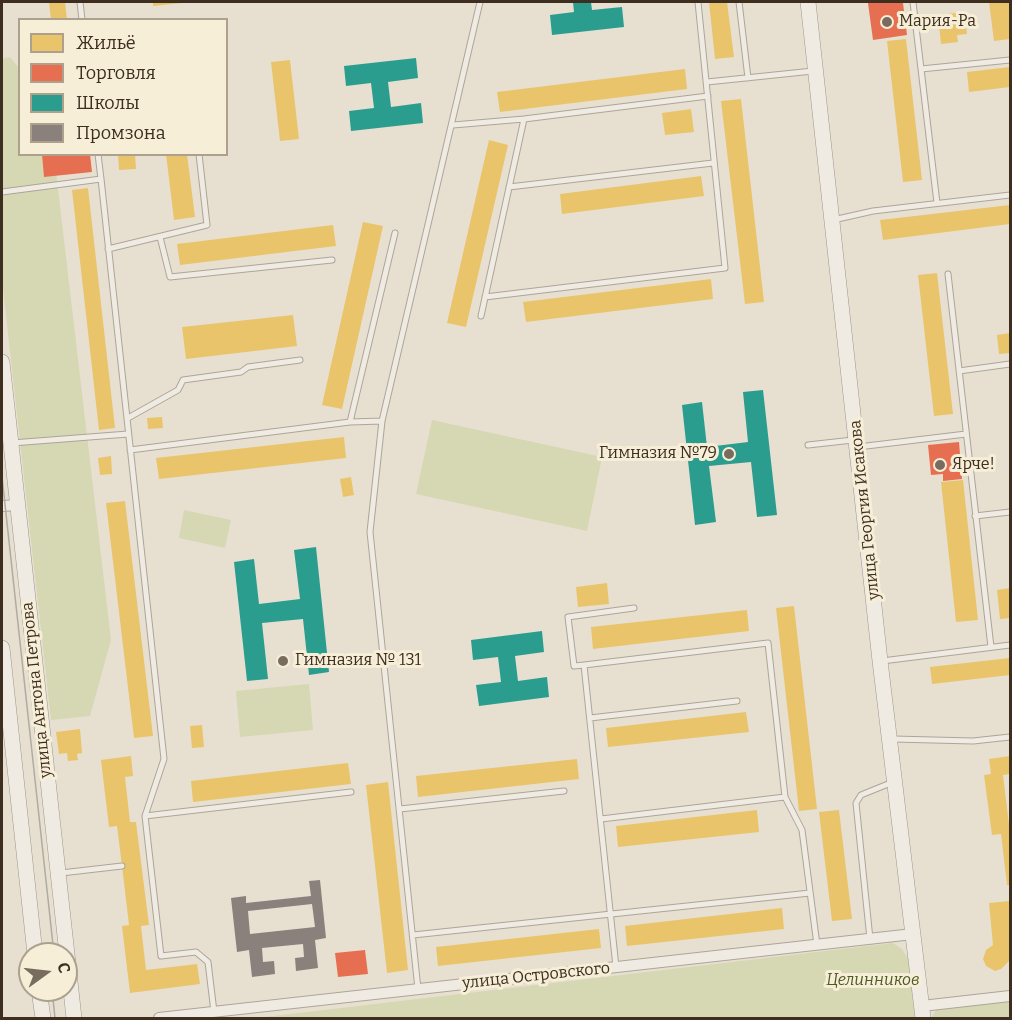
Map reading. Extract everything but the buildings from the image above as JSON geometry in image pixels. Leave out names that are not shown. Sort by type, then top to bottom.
[{"type":"street","name":"улица Георгия Исакова","points":[[809,2],[880,661],[923,1012]]},
{"type":"street","name":"улица Антона Петрова","points":[[2,362],[74,1018]]},
{"type":"street","points":[[2,506],[18,505]]},
{"type":"street","name":"улица Антона Петрова","points":[[2,648],[34,942]]},
{"type":"street","name":"улица Островского","points":[[159,1018],[913,934]]},
{"type":"street","points":[[923,1012],[1011,996]]},
{"type":"street","points":[[41,1002],[43,1018]]},
{"type":"lane","points":[[80,2],[82,18]]},
{"type":"lane","points":[[418,989],[380,607],[370,532],[382,421],[480,2]]},
{"type":"lane","points":[[485,297],[725,268],[698,2]]},
{"type":"lane","points":[[739,2],[748,78]]},
{"type":"lane","points":[[913,2],[938,203]]},
{"type":"lane","points":[[921,69],[1011,60]]},
{"type":"lane","points":[[707,82],[816,71]]},
{"type":"lane","points":[[453,124],[524,119],[708,96]]},
{"type":"lane","points":[[481,316],[524,119]]},
{"type":"lane","points":[[98,156],[164,759],[145,816],[161,956],[196,952],[208,962],[214,1012]]},
{"type":"lane","points":[[108,249],[207,225],[199,156]]},
{"type":"lane","points":[[509,187],[713,163]]},
{"type":"lane","points":[[2,192],[101,179]]},
{"type":"lane","points":[[833,220],[873,211],[1011,195]]},
{"type":"lane","points":[[350,422],[395,233]]},
{"type":"lane","points":[[160,237],[170,277],[332,260]]},
{"type":"lane","points":[[948,274],[991,647]]},
{"type":"lane","points":[[128,418],[178,390],[183,380],[241,372],[248,367],[300,360]]},
{"type":"lane","points":[[959,371],[1011,364]]},
{"type":"lane","points":[[129,450],[350,422],[382,421]]},
{"type":"lane","points":[[808,445],[966,434]]},
{"type":"lane","points":[[11,443],[128,435]]},
{"type":"lane","points":[[975,516],[1011,512]]},
{"type":"lane","points":[[372,608],[380,607]]},
{"type":"lane","points":[[634,608],[568,617],[574,666],[768,643],[785,796],[802,830],[817,945]]},
{"type":"lane","points":[[880,661],[1011,645]]},
{"type":"lane","points":[[584,665],[615,967]]},
{"type":"lane","points":[[590,718],[736,701]]},
{"type":"lane","points":[[890,739],[973,741],[1011,737]]},
{"type":"lane","points":[[870,939],[856,803],[861,795],[894,782]]},
{"type":"lane","points":[[400,809],[564,790]]},
{"type":"lane","points":[[145,816],[351,792]]},
{"type":"lane","points":[[601,819],[785,796]]},
{"type":"lane","points":[[141,864],[150,862]]},
{"type":"lane","points":[[57,874],[122,866]]},
{"type":"lane","points":[[413,935],[810,893]]},
{"type":"green space","points":[[10,57],[18,67],[18,156],[54,156],[111,640],[90,716],[51,720],[2,279],[2,59]]},
{"type":"green space","points":[[432,420],[602,457],[587,531],[416,494]]},
{"type":"green space","points":[[184,510],[231,520],[225,548],[179,538]]},
{"type":"green space","points":[[309,684],[313,730],[240,737],[236,691]]},
{"type":"green space","name":"Целинников","points":[[893,943],[902,949],[908,959],[915,1018],[256,1018]]},
{"type":"green space","points":[[1010,1001],[1010,1018],[931,1018],[936,1010]]},
{"type":"tram line","points":[[2,477],[53,942]]},
{"type":"tram line","points":[[53,1002],[55,1018]]},
{"type":"place","name":"Мария-Ра","points":[[887,22]]},
{"type":"place","name":"Гимназия №79","points":[[729,454]]},
{"type":"place","name":"Ярче!","points":[[940,465]]},
{"type":"place","name":"Гимназия № 131","points":[[283,661]]}]
